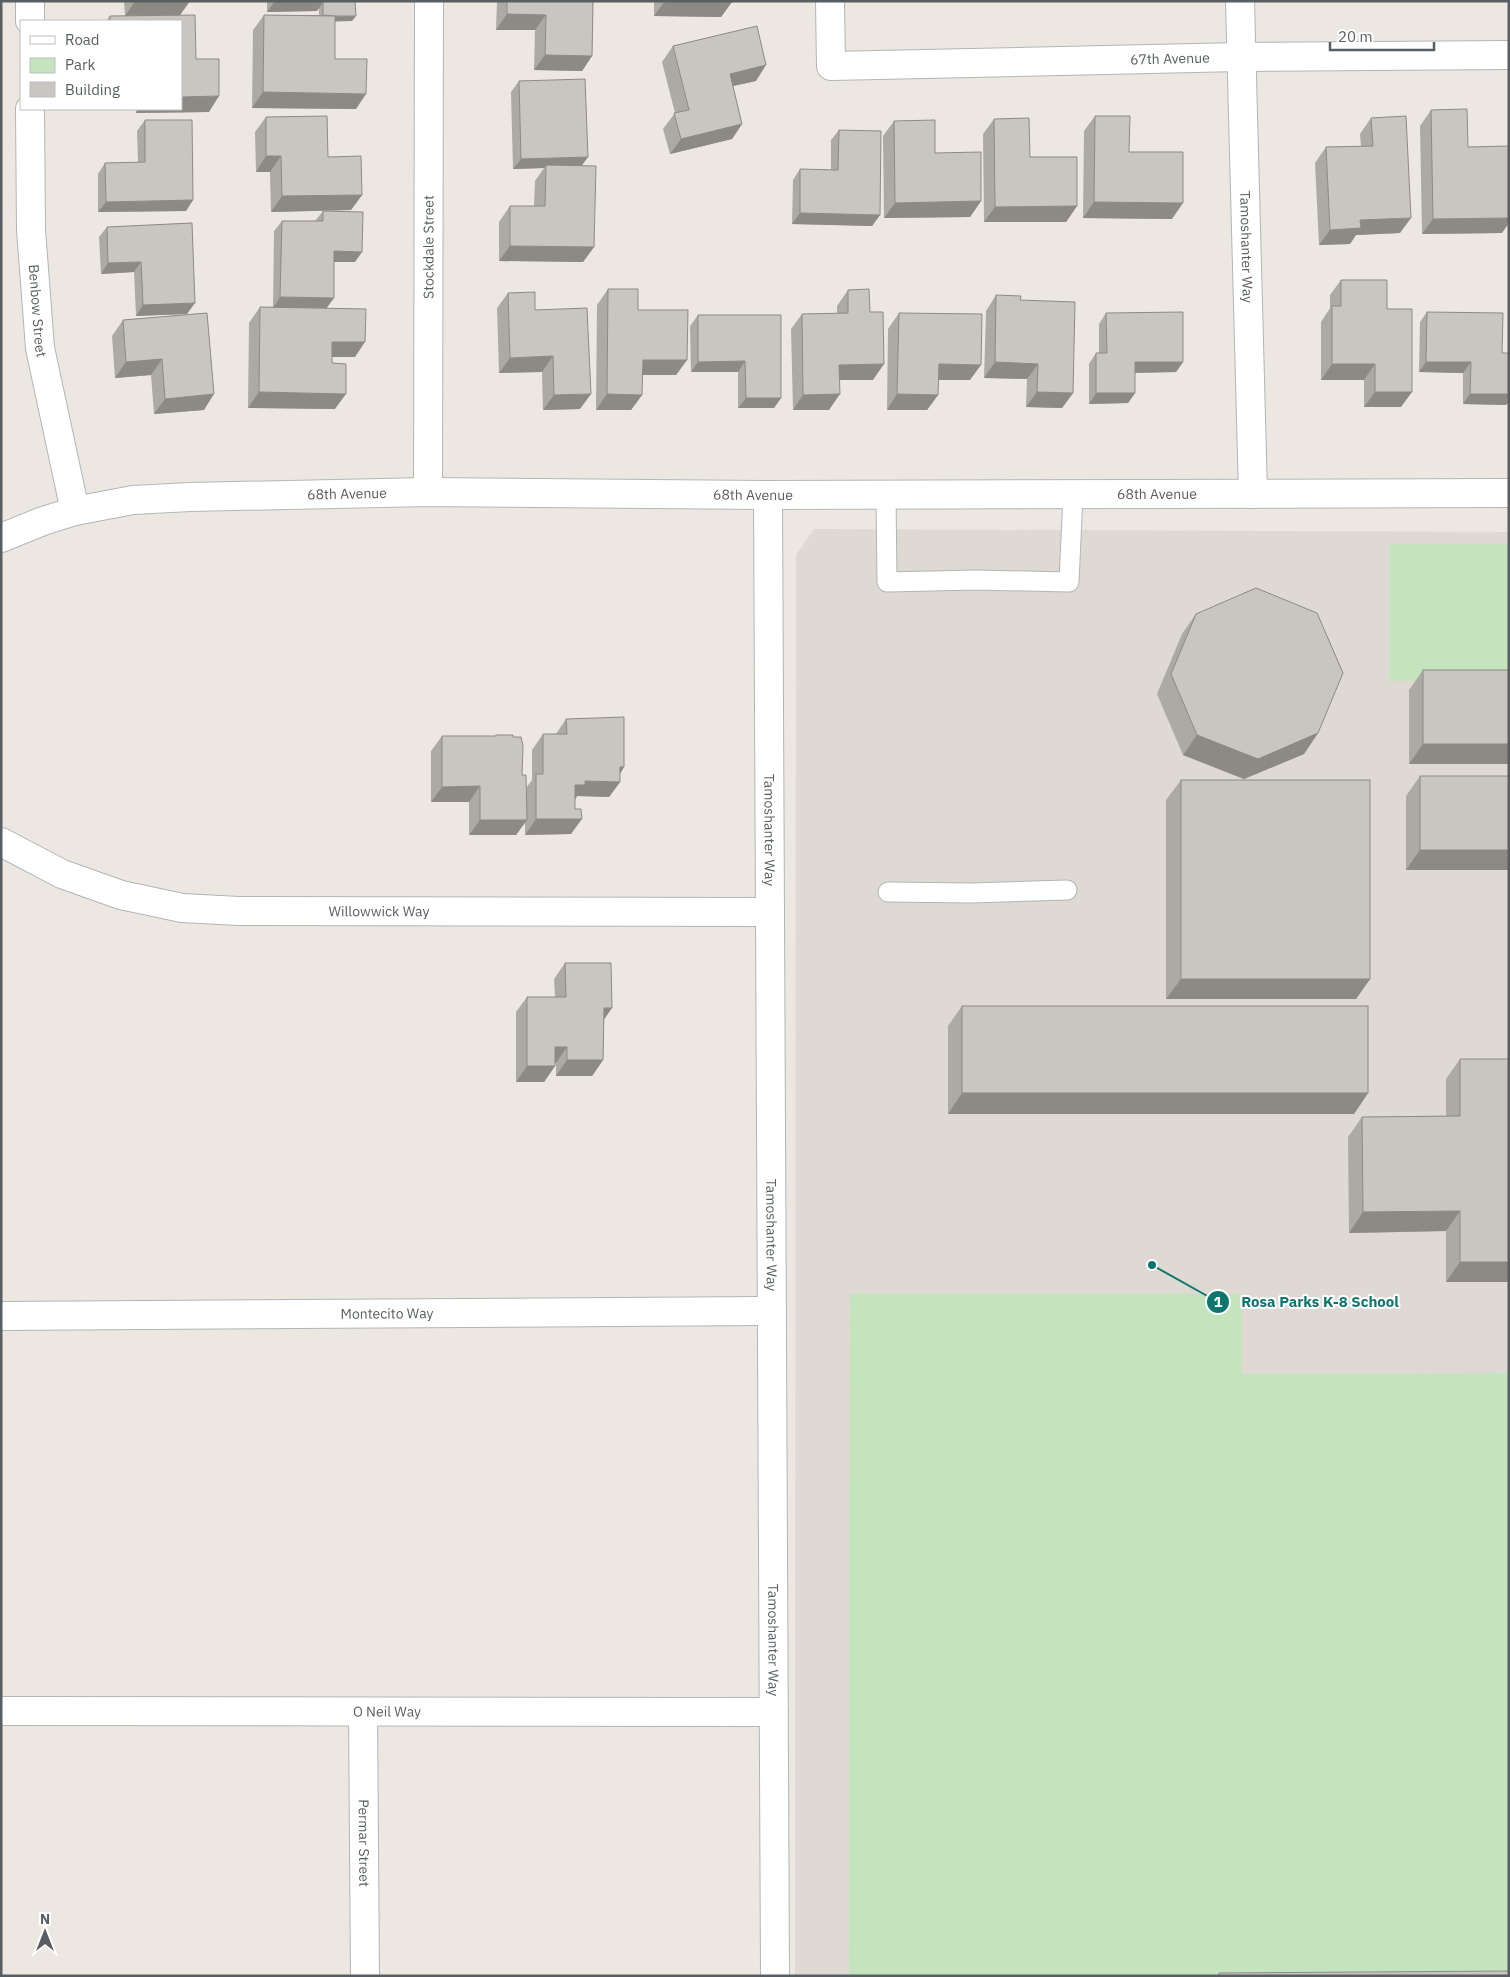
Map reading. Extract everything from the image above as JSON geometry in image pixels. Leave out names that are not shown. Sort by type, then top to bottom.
[{"type":"street","points":[[30,1],[30,20]]},
{"type":"street","name":"Stockdale Street","points":[[428,492],[429,1]]},
{"type":"street","name":"67th Avenue","points":[[830,1],[830,66],[1240,56],[1509,55]]},
{"type":"street","name":"Tamoshanter Way","points":[[1240,1],[1253,494]]},
{"type":"street","name":"Benbow Street","points":[[30,110],[30,230],[40,348],[75,511]]},
{"type":"street","name":"68th Avenue","points":[[1,538],[43,521],[75,511],[133,500],[190,497],[428,492],[768,495],[1509,493]]},
{"type":"street","name":"Tamoshanter Way","points":[[768,495],[775,1976]]},
{"type":"street","name":"Willowwick Way","points":[[1,842],[62,874],[121,895],[182,908],[239,911],[770,912]]},
{"type":"street","name":"Montecito Way","points":[[1,1316],[772,1311]]},
{"type":"street","name":"O Neil Way","points":[[1,1711],[774,1712]]},
{"type":"street","name":"Permar Street","points":[[363,1712],[365,1976]]},
{"type":"lane","points":[[886,495],[887,582],[976,580],[1069,582],[1073,495]]},
{"type":"lane","points":[[888,892],[971,893],[1067,890]]},
{"type":"shaded area","points":[[814,529],[1509,532],[1509,1976],[795,1976],[796,555]]},
{"type":"green space","points":[[1389,544],[1509,544],[1509,681],[1389,681]]},
{"type":"green space","points":[[850,1294],[1242,1294],[1242,1374],[1509,1373],[1509,1976],[849,1976]]},
{"type":"building","points":[[324,1],[355,1],[356,16],[323,15]]},
{"type":"building","points":[[507,1],[593,1],[592,56],[545,55],[546,15],[507,14]]},
{"type":"building","points":[[695,1],[732,1],[732,2]]},
{"type":"building","points":[[195,15],[196,59],[219,59],[219,96],[182,97],[182,20],[110,20],[110,16]]},
{"type":"building","points":[[264,15],[335,16],[335,59],[367,59],[366,94],[263,92]]},
{"type":"building","points":[[757,26],[766,65],[730,74],[742,124],[681,139],[674,113],[689,110],[673,46]]},
{"type":"building","points":[[585,79],[588,157],[521,159],[519,81]]},
{"type":"building","points":[[1467,109],[1468,147],[1509,146],[1509,218],[1433,219],[1431,110]]},
{"type":"building","points":[[327,116],[328,157],[361,156],[362,195],[282,196],[281,156],[266,156],[266,117]]},
{"type":"building","points":[[1095,116],[1130,116],[1129,152],[1183,152],[1183,203],[1094,202]]},
{"type":"building","points":[[1406,116],[1411,218],[1360,220],[1361,228],[1330,230],[1326,147],[1373,146],[1371,118]]},
{"type":"building","points":[[1029,118],[1030,157],[1077,157],[1077,206],[995,207],[994,119]]},
{"type":"building","points":[[145,120],[192,120],[193,200],[106,202],[105,163],[145,162]]},
{"type":"building","points":[[935,120],[935,153],[981,152],[981,201],[895,203],[894,121]]},
{"type":"building","points":[[839,130],[881,131],[880,215],[800,213],[800,169],[838,170]]},
{"type":"building","points":[[546,165],[596,166],[594,247],[510,246],[510,206],[545,206]]},
{"type":"building","points":[[323,211],[363,212],[362,252],[334,251],[334,298],[280,297],[282,221],[323,221]]},
{"type":"building","points":[[192,223],[195,303],[143,305],[141,262],[108,263],[107,227]]},
{"type":"building","points":[[1341,280],[1387,280],[1387,309],[1412,309],[1412,392],[1375,392],[1375,364],[1332,364],[1332,306],[1341,306]]},
{"type":"building","points":[[608,289],[638,289],[638,310],[688,310],[687,360],[643,360],[642,395],[607,394]]},
{"type":"building","points":[[869,289],[870,312],[883,312],[884,364],[839,365],[840,394],[803,395],[802,314],[848,313],[848,290]]},
{"type":"building","points":[[535,292],[535,310],[587,308],[591,394],[554,395],[553,356],[510,358],[508,293]]},
{"type":"building","points":[[996,295],[1021,296],[1020,300],[1075,302],[1073,393],[1037,392],[1038,364],[995,362]]},
{"type":"building","points":[[260,307],[366,309],[365,342],[332,342],[332,363],[346,364],[346,394],[259,392]]},
{"type":"building","points":[[1183,312],[1183,362],[1135,362],[1135,393],[1096,393],[1096,353],[1107,353],[1106,313]]},
{"type":"building","points":[[1427,312],[1503,313],[1502,353],[1509,353],[1509,394],[1470,394],[1471,362],[1426,362]]},
{"type":"building","points":[[207,313],[214,394],[165,399],[162,359],[126,362],[123,320]]},
{"type":"building","points":[[899,313],[982,314],[981,365],[939,364],[938,395],[897,394]]},
{"type":"building","points":[[698,315],[781,315],[781,398],[746,398],[745,361],[698,362]]},
{"type":"building","points":[[1256,588],[1317,613],[1343,673],[1318,733],[1258,759],[1197,735],[1171,674],[1196,614]]},
{"type":"building","points":[[1423,670],[1509,670],[1509,744],[1423,744]]},
{"type":"building","points":[[624,717],[624,767],[620,767],[620,782],[585,781],[585,785],[575,785],[575,809],[581,809],[582,819],[536,819],[536,774],[543,774],[543,734],[567,734],[566,719]]},
{"type":"building","points":[[496,735],[521,737],[523,746],[522,775],[526,775],[527,820],[480,820],[480,786],[442,787],[442,736]]},
{"type":"building","points":[[1420,776],[1509,776],[1509,850],[1420,850]]},
{"type":"building","points":[[1181,780],[1370,780],[1370,979],[1181,979]]},
{"type":"building","points":[[565,963],[611,963],[612,1008],[604,1008],[603,1060],[567,1060],[567,1047],[555,1047],[555,1066],[527,1066],[527,997],[566,997]]},
{"type":"building","points":[[962,1006],[1368,1006],[1368,1093],[962,1093]]},
{"type":"building","points":[[1460,1059],[1509,1059],[1509,1262],[1460,1262],[1460,1211],[1363,1212],[1362,1117],[1460,1116]]},
{"type":"building","points":[[1509,1971],[1509,1976],[1219,1976],[1219,1973]]},
{"type":"place","name":"Rosa Parks K-8 School","points":[[1152,1265]]}]
